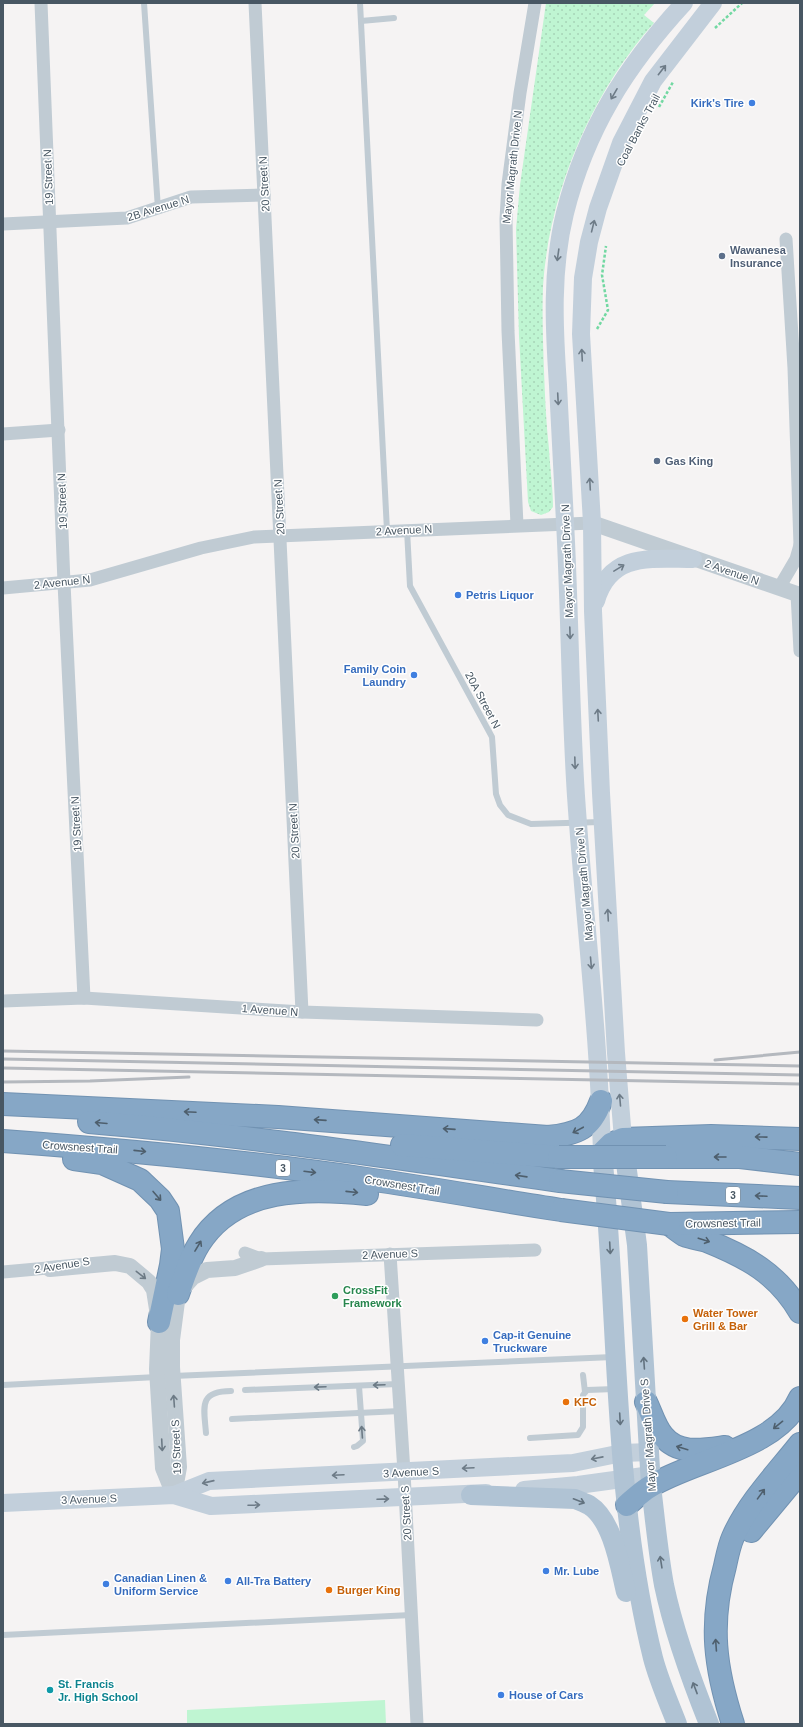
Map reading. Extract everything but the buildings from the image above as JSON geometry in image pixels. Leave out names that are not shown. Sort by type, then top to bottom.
[{"type":"highway","points":[[3,1104],[278,1117],[548,1137],[571,1134],[585,1126],[593,1118],[600,1101]]},
{"type":"highway","name":"3","points":[[3,1116],[156,1127],[359,1152],[560,1181],[667,1192],[800,1198]]},
{"type":"highway","points":[[156,1127],[301,1135],[559,1157],[740,1157],[800,1164]]},
{"type":"highway","points":[[602,1153],[611,1144],[623,1139],[711,1136],[800,1139]]},
{"type":"highway","name":"Crowsnest Trail","points":[[3,1141],[114,1149],[215,1160],[366,1179],[551,1208],[669,1224],[800,1222]]},
{"type":"highway","points":[[3,1152],[102,1163],[140,1180],[155,1194],[168,1211],[173,1249],[159,1322]]},
{"type":"highway","points":[[178,1294],[192,1256],[210,1230],[238,1208],[267,1196],[301,1191],[326,1190],[408,1198],[551,1208]]},
{"type":"highway","points":[[669,1224],[684,1235],[706,1241],[749,1260],[767,1272],[782,1287],[800,1312]]},
{"type":"highway","points":[[627,1505],[651,1481],[748,1444],[774,1429],[797,1405],[800,1398]]},
{"type":"highway","points":[[646,1402],[662,1435],[670,1443],[683,1449],[699,1451],[748,1444]]},
{"type":"highway","points":[[733,1724],[718,1668],[715,1641],[716,1599],[733,1538],[760,1494],[800,1444]]},
{"type":"highway","points":[[725,1565],[758,1522],[800,1472]]},
{"type":"main road","name":"Mayor Magrath Drive N","points":[[602,1153],[600,1101],[578,823],[554,299],[556,270],[565,213],[579,169],[595,128],[634,62],[684,3]]},
{"type":"main road","name":"Mayor Magrath Drive N","points":[[623,1139],[616,1053],[593,612],[592,523],[581,334],[583,278],[589,242],[606,181],[621,143],[653,81],[713,3]]},
{"type":"main road","points":[[593,612],[599,590],[605,579],[626,564],[658,559],[693,559]]},
{"type":"main road","name":"Mayor Magrath Drive S","points":[[623,1139],[637,1245],[651,1481],[664,1585],[689,1674],[709,1724]]},
{"type":"main road","points":[[602,1153],[624,1478],[633,1561],[654,1660]]},
{"type":"main road","name":"3 Avenue S","points":[[3,1503],[174,1495],[209,1481],[573,1463],[622,1453],[650,1452]]},
{"type":"main road","name":"3 Avenue S","points":[[174,1495],[211,1506],[471,1495],[578,1485],[624,1478],[651,1481]]},
{"type":"main road","points":[[471,1495],[575,1499],[590,1506],[600,1516],[614,1544],[629,1602],[654,1660],[677,1724]]},
{"type":"street","name":"19 Street N","points":[[41,3],[64,583],[84,998]]},
{"type":"street","name":"20 Street N","points":[[255,3],[302,1012]]},
{"type":"street","name":"Mayor Magrath Drive N","points":[[517,525],[505,227],[509,178],[536,3]]},
{"type":"street","name":"2B Avenue N","points":[[3,224],[127,218],[191,197],[264,195]]},
{"type":"street","points":[[779,588],[796,559],[800,545],[797,367],[786,239]]},
{"type":"street","points":[[3,434],[59,430]]},
{"type":"street","name":"2 Avenue N","points":[[3,588],[90,580],[223,543],[254,537],[592,523],[799,595]]},
{"type":"street","points":[[799,595],[800,651]]},
{"type":"street","name":"1 Avenue N","points":[[3,1001],[84,998],[302,1012],[537,1020]]},
{"type":"street","name":"2 Avenue S","points":[[245,1253],[261,1259],[535,1250]]},
{"type":"street","name":"20 Street S","points":[[390,1254],[404,1472],[417,1724]]},
{"type":"street","name":"2 Avenue S","points":[[3,1272],[50,1269],[120,1255]]},
{"type":"street","points":[[178,1294],[193,1277],[207,1270],[236,1268],[261,1259]]},
{"type":"street","name":"19 Street S","points":[[50,1269],[115,1263],[130,1266],[150,1282],[154,1290],[159,1322],[165,1377],[179,1468],[174,1495]]},
{"type":"street","name":"19 Street S","points":[[165,1377],[178,1294]]},
{"type":"lane","points":[[144,3],[158,209]]},
{"type":"lane","points":[[360,3],[387,531]]},
{"type":"lane","points":[[361,20],[394,18]]},
{"type":"lane","name":"20A Street N","points":[[407,530],[410,586],[492,737],[496,794],[500,805],[508,815],[531,824],[603,822]]},
{"type":"lane","points":[[3,1385],[397,1365],[617,1357]]},
{"type":"lane","points":[[530,1438],[578,1435],[583,1427],[581,1398],[585,1392],[583,1375]]},
{"type":"lane","points":[[245,1390],[398,1384]]},
{"type":"lane","points":[[354,1447],[363,1441],[359,1386]]},
{"type":"lane","points":[[585,1392],[593,1390],[618,1389]]},
{"type":"lane","points":[[206,1433],[204,1405],[206,1398],[210,1394],[231,1391]]},
{"type":"lane","points":[[232,1419],[400,1411]]},
{"type":"lane","points":[[3,1636],[411,1615]]},
{"type":"path","points":[[713,29],[742,3]]},
{"type":"path","name":"Coal Banks Trail","points":[[655,113],[674,81]]},
{"type":"path","points":[[594,334],[608,310],[602,275],[606,244]]},
{"type":"green space","points":[[546,3],[655,3],[644,15],[654,23],[632,50],[611,80],[593,112],[564,180],[554,215],[547,251],[543,286],[545,400],[553,507],[549,512],[541,515],[531,511],[528,502],[519,336],[516,229],[520,185]]},
{"type":"green space","points":[[385,1700],[386,1724],[187,1724],[187,1710]]},
{"type":"railway","points":[[3,1051],[800,1066]]},
{"type":"railway","points":[[715,1060],[800,1052]]},
{"type":"railway","points":[[3,1059],[800,1075]]},
{"type":"railway","points":[[3,1068],[800,1084]]},
{"type":"railway","points":[[3,1082],[90,1081],[189,1077]]},
{"type":"place","name":"Kirk's Tire","points":[[752,103]]},
{"type":"place","name":"Wawanesa Insurance","points":[[722,256]]},
{"type":"place","name":"Gas King","points":[[657,461]]},
{"type":"place","name":"Petris Liquor","points":[[458,595]]},
{"type":"place","name":"Family Coin Laundry","points":[[414,675]]},
{"type":"place","name":"CrossFit Framework","points":[[335,1296]]},
{"type":"place","name":"Water Tower Grill & Bar","points":[[685,1319]]},
{"type":"place","name":"Cap-it Genuine Truckware","points":[[485,1341]]},
{"type":"place","name":"KFC","points":[[566,1402]]},
{"type":"place","name":"Mr. Lube","points":[[546,1571]]},
{"type":"place","name":"All-Tra Battery","points":[[228,1581]]},
{"type":"place","name":"Canadian Linen & Uniform Service","points":[[106,1584]]},
{"type":"place","name":"Burger King","points":[[329,1590]]},
{"type":"place","name":"St. Francis Jr. High School","points":[[50,1690]]},
{"type":"place","name":"House of Cars","points":[[501,1695]]}]
